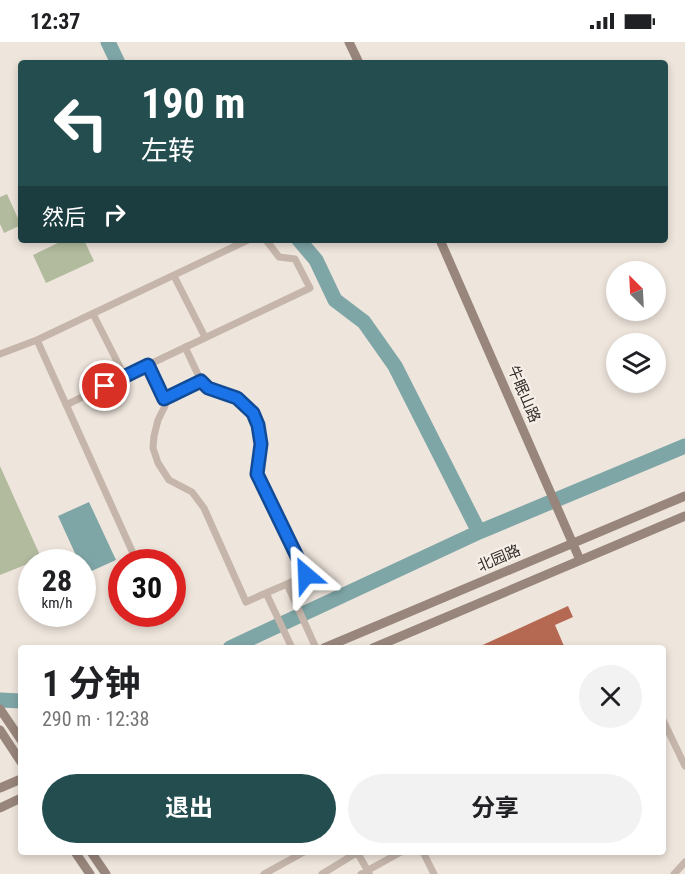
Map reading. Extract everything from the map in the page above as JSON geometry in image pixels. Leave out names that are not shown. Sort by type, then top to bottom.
[{"type":"main road","points":[[349,42],[358,60]]},
{"type":"main road","name":"牛眠山路","points":[[441,243],[580,560]]},
{"type":"main road","name":"北园路","points":[[331,645],[685,496]]},
{"type":"main road","points":[[380,645],[685,516]]},
{"type":"main road","points":[[616,525],[623,543]]},
{"type":"main road","points":[[534,559],[541,576]]},
{"type":"main road","points":[[0,709],[18,736]]},
{"type":"main road","points":[[0,730],[18,757]]},
{"type":"main road","points":[[0,788],[18,780]]},
{"type":"main road","points":[[0,808],[18,799]]},
{"type":"main road","points":[[77,855],[90,874]]},
{"type":"main road","points":[[94,855],[106,874]]},
{"type":"street","points":[[0,354],[37,340],[242,243]]},
{"type":"street","points":[[66,405],[310,288],[295,259],[279,257],[268,243]]},
{"type":"street","points":[[174,276],[205,337]]},
{"type":"street","points":[[93,314],[125,377]]},
{"type":"street","points":[[37,340],[131,549]]},
{"type":"street","points":[[148,365],[165,406],[154,436],[153,448],[158,463],[169,480],[192,492],[204,508],[246,602],[306,575],[257,474],[261,444],[255,418],[237,398],[208,388],[201,381],[185,347]]},
{"type":"street","points":[[164,399],[201,381]]},
{"type":"street","points":[[287,584],[315,645]]},
{"type":"street","points":[[266,593],[291,645]]},
{"type":"street","points":[[666,726],[685,766]]},
{"type":"street","points":[[264,874],[299,855]]},
{"type":"street","points":[[322,874],[353,855]]},
{"type":"street","points":[[360,855],[366,873],[396,855]]},
{"type":"street","points":[[424,855],[434,874]]},
{"type":"street","points":[[674,874],[685,862]]},
{"type":"green space","points":[[7,194],[18,218],[18,226],[4,233],[0,224],[0,197]]},
{"type":"green space","points":[[58,243],[85,243],[94,261],[46,283],[33,255]]},
{"type":"green space","points":[[0,466],[37,549],[18,549],[18,568],[0,575]]},
{"type":"water","points":[[89,502],[111,549],[108,549],[108,564],[96,569],[96,549],[73,549],[58,516]]},
{"type":"building","points":[[568,606],[573,617],[555,625],[564,645],[483,645]]},
{"type":"waterway","points":[[108,42],[117,60]]},
{"type":"waterway","points":[[302,243],[316,260],[335,300],[364,322],[395,366],[479,532]]},
{"type":"waterway","points":[[236,645],[479,532],[685,446]]},
{"type":"waterway","points":[[0,700],[18,701]]},
{"type":"route","points":[[105,386],[148,365],[164,399],[201,381],[208,388],[230,394],[243,403],[253,413],[259,431],[261,444],[257,474],[306,575]]}]
